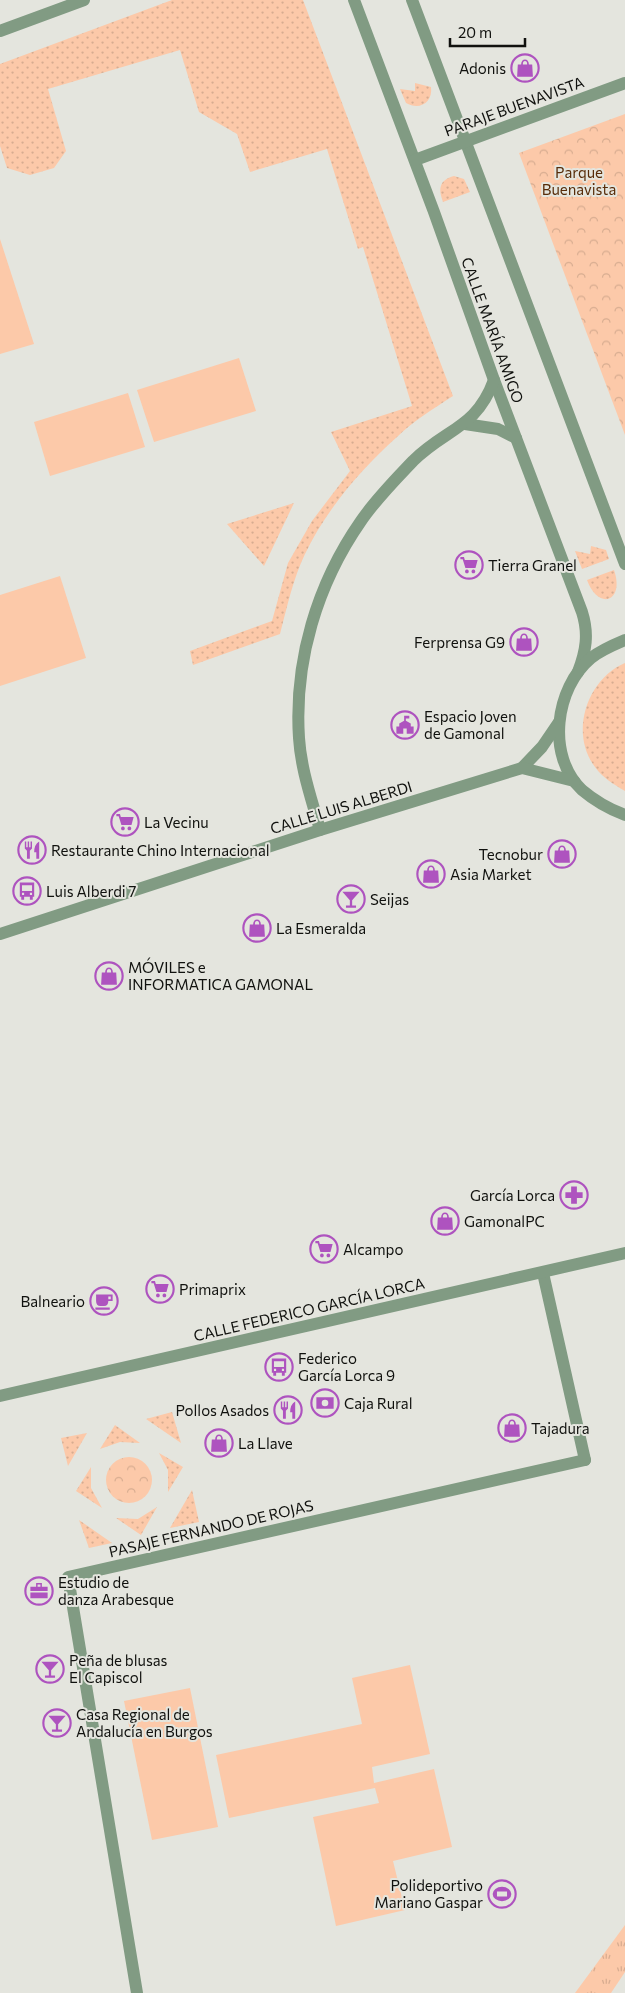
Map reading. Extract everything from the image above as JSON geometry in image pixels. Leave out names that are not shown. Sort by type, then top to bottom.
[{"type":"street","points":[[0,31],[84,0]]},
{"type":"street","name":"CALLE MARÍA AMIGO","points":[[354,0],[415,160],[494,380],[586,626],[585,653],[578,672]]},
{"type":"street","points":[[412,0],[625,564]]},
{"type":"street","name":"PARAJE BUENAVISTA","points":[[415,160],[625,83]]},
{"type":"street","points":[[320,830],[304,775],[299,739],[298,706],[306,643],[315,613],[335,565],[361,521],[398,476],[427,448],[465,424],[479,410],[488,396],[494,380]]},
{"type":"street","points":[[465,424],[498,429],[516,438]]},
{"type":"street","points":[[625,640],[609,646],[591,658],[578,672],[564,699],[559,722],[562,758],[574,781],[596,801],[625,816]]},
{"type":"street","name":"CALLE LUIS ALBERDI","points":[[0,934],[320,830],[522,768],[542,747],[559,722]]},
{"type":"street","points":[[522,768],[574,781]]},
{"type":"street","name":"CALLE FEDERICO GARCÍA LORCA","points":[[0,1396],[542,1273],[625,1252]]},
{"type":"street","name":"PASAJE FERNANDO DE ROJAS","points":[[137,1993],[68,1577],[585,1460],[542,1273]]},
{"type":"green space","points":[[172,0],[303,0],[453,396],[423,415],[403,431],[358,476],[334,506],[305,554],[297,573],[280,634],[193,665],[190,651],[272,621],[288,563],[312,521],[350,471],[331,432],[412,406],[363,247],[358,249],[327,149],[250,172],[237,134],[199,112],[180,50],[48,89],[66,151],[54,168],[30,175],[7,168],[0,146],[0,64]]},
{"type":"green space","points":[[415,83],[431,87],[428,101],[416,106],[406,103],[400,89],[415,91]]},
{"type":"green space","name":"Parque Buenavista","points":[[625,114],[625,435],[519,153]]},
{"type":"green space","points":[[454,176],[464,179],[470,192],[443,202],[440,193],[441,186],[445,180]]},
{"type":"green space","points":[[0,239],[34,344],[0,354]]},
{"type":"green space","points":[[239,358],[256,411],[154,442],[137,390]]},
{"type":"green space","points":[[128,393],[145,447],[50,476],[34,422]]},
{"type":"green space","points":[[294,503],[264,566],[227,524]]},
{"type":"green space","points":[[591,546],[606,550],[609,559],[582,569],[575,551],[590,554]]},
{"type":"green space","points":[[614,570],[616,589],[613,595],[609,599],[597,596],[587,580]]},
{"type":"green space","points":[[60,576],[86,658],[0,686],[0,595]]},
{"type":"green space","points":[[625,663],[625,791],[605,778],[595,767],[587,753],[583,739],[583,723],[586,708],[592,694],[601,681]]},
{"type":"green space","points":[[172,1412],[181,1443],[146,1419]]},
{"type":"green space","points":[[115,1425],[140,1443],[120,1442],[100,1449]]},
{"type":"green space","points":[[87,1433],[68,1466],[61,1438]]},
{"type":"green space","points":[[159,1453],[183,1467],[168,1492],[168,1470]]},
{"type":"green space","points":[[129,1457],[142,1461],[148,1467],[152,1480],[148,1493],[142,1499],[129,1503],[116,1499],[110,1493],[106,1480],[110,1467],[116,1461]]},
{"type":"green space","points":[[91,1467],[91,1488],[102,1508],[76,1491]]},
{"type":"green space","points":[[192,1490],[199,1522],[170,1528]]},
{"type":"green space","points":[[157,1507],[141,1535],[116,1518],[138,1519]]},
{"type":"green space","points":[[79,1520],[112,1543],[89,1548]]},
{"type":"green space","points":[[410,1665],[430,1754],[372,1767],[374,1783],[434,1769],[452,1847],[393,1861],[405,1910],[336,1926],[313,1817],[379,1803],[375,1788],[229,1818],[216,1755],[362,1724],[352,1678]]},
{"type":"green space","points":[[190,1688],[218,1827],[152,1840],[124,1701]]},
{"type":"green space","points":[[625,1925],[625,1972],[611,1993],[575,1993]]},
{"type":"place","name":"Adonis","points":[[525,68]]},
{"type":"place","name":"Tierra Granel","points":[[469,565]]},
{"type":"place","name":"Ferprensa G9","points":[[524,642]]},
{"type":"place","name":"Espacio Joven de Gamonal","points":[[405,725]]},
{"type":"place","name":"La Vecinu","points":[[125,822]]},
{"type":"place","name":"Restaurante Chino Internacional","points":[[32,850]]},
{"type":"place","name":"Tecnobur","points":[[562,854]]},
{"type":"place","name":"Asia Market","points":[[431,874]]},
{"type":"place","name":"Luis Alberdi 7","points":[[27,891]]},
{"type":"place","name":"Seijas","points":[[351,899]]},
{"type":"place","name":"La Esmeralda","points":[[257,928]]},
{"type":"place","name":"MÓVILES e INFORMATICA GAMONAL","points":[[109,976]]},
{"type":"place","name":"García Lorca","points":[[574,1195]]},
{"type":"place","name":"GamonalPC","points":[[445,1221]]},
{"type":"place","name":"Alcampo","points":[[324,1249]]},
{"type":"place","name":"Primaprix","points":[[160,1289]]},
{"type":"place","name":"Balneario","points":[[104,1301]]},
{"type":"place","name":"Federico García Lorca 9","points":[[279,1367]]},
{"type":"place","name":"Caja Rural","points":[[325,1403]]},
{"type":"place","name":"Pollos Asados","points":[[288,1410]]},
{"type":"place","name":"Tajadura","points":[[512,1428]]},
{"type":"place","name":"La Llave","points":[[219,1443]]},
{"type":"place","name":"Estudio de danza Arabesque","points":[[39,1591]]},
{"type":"place","name":"Peña de blusas El Capiscol","points":[[50,1669]]},
{"type":"place","name":"Casa Regional de Andalucía en Burgos","points":[[57,1723]]},
{"type":"place","name":"Polideportivo Mariano Gaspar","points":[[502,1894]]}]
